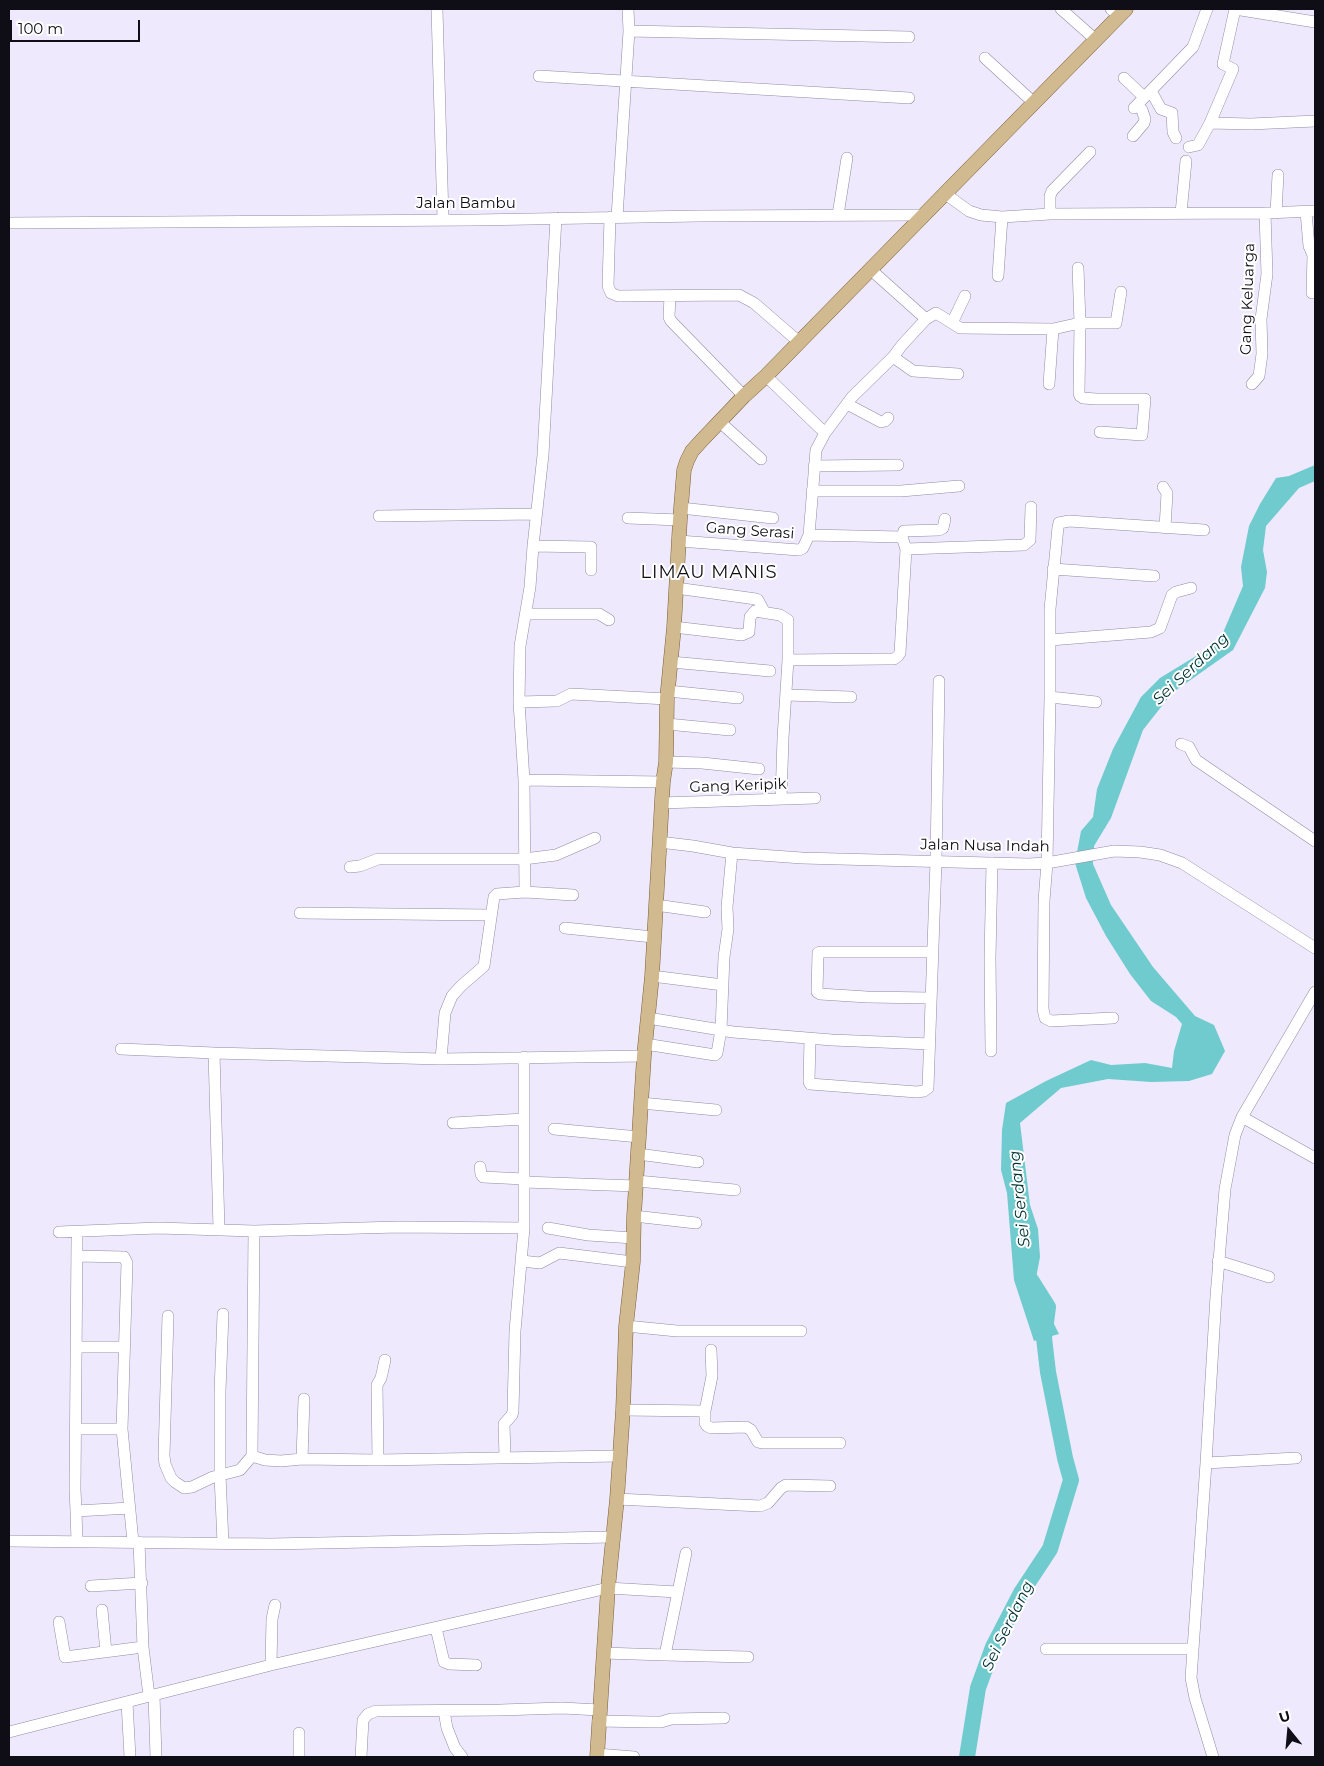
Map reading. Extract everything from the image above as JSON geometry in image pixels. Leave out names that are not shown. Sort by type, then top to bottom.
[{"type":"main road","points":[[597,1756],[608,1588],[617,1499],[626,1326],[633,1262],[644,1050],[652,976],[659,842],[666,762],[668,695],[684,470],[692,451],[744,396],[766,376],[1033,102],[1096,40],[1119,11]]},
{"type":"street","points":[[437,9],[443,219]]},
{"type":"street","points":[[628,9],[629,31],[608,286],[611,293],[618,296],[739,295],[754,303],[799,342]]},
{"type":"street","points":[[1061,9],[1096,40]]},
{"type":"street","points":[[1133,136],[1145,119],[1142,110],[1142,100],[1193,47],[1207,9]]},
{"type":"street","points":[[1189,147],[1198,145],[1210,123],[1233,69],[1223,64],[1235,9],[1315,22]]},
{"type":"street","points":[[629,31],[909,37]]},
{"type":"street","points":[[985,58],[1033,102]]},
{"type":"street","points":[[539,76],[909,98]]},
{"type":"street","points":[[1124,78],[1142,100],[1172,113],[1173,132],[1176,138]]},
{"type":"street","points":[[1210,123],[1251,124],[1315,121]]},
{"type":"street","points":[[1050,214],[1050,196],[1052,191],[1090,152]]},
{"type":"street","points":[[838,215],[847,158]]},
{"type":"street","points":[[1181,213],[1186,161]]},
{"type":"street","name":"Gang Keluarga","points":[[1252,384],[1259,376],[1262,354],[1261,319],[1267,274],[1271,213],[1278,175]]},
{"type":"street","points":[[944,193],[969,211],[981,215],[1002,217],[1050,214],[1271,213],[1310,211],[1309,246],[1313,255],[1312,293]]},
{"type":"street","name":"Jalan Bambu","points":[[9,223],[923,215]]},
{"type":"street","points":[[998,276],[1002,217]]},
{"type":"street","points":[[525,892],[524,780],[519,702],[520,646],[530,587],[532,546],[543,455],[556,218]]},
{"type":"street","points":[[1078,268],[1080,396],[1096,399],[1145,399],[1142,435],[1100,432]]},
{"type":"street","points":[[870,269],[926,319]]},
{"type":"street","points":[[1031,507],[1030,540],[1024,545],[904,543],[809,535],[816,450],[824,433],[847,404],[893,357],[926,319],[936,313],[963,329],[1053,329],[1080,323],[1116,324],[1121,292]]},
{"type":"street","points":[[670,296],[670,320],[744,396]]},
{"type":"street","points":[[952,323],[965,296]]},
{"type":"street","points":[[1049,384],[1053,329]]},
{"type":"street","points":[[893,357],[913,371],[958,374]]},
{"type":"street","points":[[766,376],[824,433]]},
{"type":"street","points":[[847,404],[881,422],[888,418]]},
{"type":"street","points":[[720,422],[761,459]]},
{"type":"street","points":[[814,466],[898,465]]},
{"type":"street","points":[[812,491],[901,491],[959,486]]},
{"type":"street","points":[[1164,487],[1167,493],[1165,528]]},
{"type":"street","points":[[379,516],[536,514]]},
{"type":"street","points":[[628,518],[680,514],[772,518]]},
{"type":"street","points":[[788,660],[894,659],[898,656],[900,653],[906,530],[925,531],[943,528],[945,519]]},
{"type":"street","points":[[1113,1018],[1051,1021],[1045,1018],[1043,1009],[1044,901],[1051,863],[1050,640],[1053,569],[1059,523],[1069,521],[1204,530]]},
{"type":"street","name":"Gang Serasi","points":[[679,540],[799,550],[805,546],[809,535]]},
{"type":"street","points":[[532,546],[591,547],[591,570]]},
{"type":"street","points":[[1053,569],[1154,576]]},
{"type":"street","points":[[676,588],[756,599],[765,612]]},
{"type":"street","points":[[1050,640],[1151,632],[1160,628],[1172,595],[1191,588]]},
{"type":"street","points":[[674,627],[742,635],[749,632],[750,617],[755,611],[780,614],[788,620],[788,660],[781,799]]},
{"type":"street","points":[[526,614],[599,614],[609,620]]},
{"type":"street","points":[[671,662],[770,671]]},
{"type":"street","points":[[810,1039],[810,1084],[917,1092],[928,1088],[936,861],[939,681]]},
{"type":"street","points":[[519,702],[557,701],[571,694],[738,698]]},
{"type":"street","points":[[786,695],[851,697]]},
{"type":"street","points":[[1050,697],[1096,702]]},
{"type":"street","points":[[667,724],[730,730]]},
{"type":"street","points":[[1181,744],[1189,747],[1196,760],[1315,841]]},
{"type":"street","points":[[666,762],[702,763],[759,769]]},
{"type":"street","points":[[524,780],[663,782]]},
{"type":"street","name":"Gang Keripik","points":[[662,803],[815,798]]},
{"type":"street","points":[[350,867],[360,866],[378,859],[524,859],[556,855],[595,838]]},
{"type":"street","name":"Jalan Nusa Indah","points":[[659,842],[732,852],[802,858],[992,863],[1051,863],[1114,851],[1160,855],[1182,863],[1315,948]]},
{"type":"street","points":[[121,1049],[441,1059],[524,1057],[644,1050],[716,1055],[721,1030],[732,852]]},
{"type":"street","points":[[991,1052],[992,863]]},
{"type":"street","points":[[441,1059],[444,1022],[452,996],[484,966],[494,897],[498,894],[525,892],[573,895]]},
{"type":"street","points":[[656,905],[705,912]]},
{"type":"street","points":[[300,913],[490,915]]},
{"type":"street","points":[[565,928],[653,937]]},
{"type":"street","points":[[930,998],[857,997],[820,994],[817,992],[818,953],[932,952]]},
{"type":"street","points":[[652,976],[723,985]]},
{"type":"street","points":[[1213,1757],[1191,1678],[1218,1261],[1225,1189],[1234,1135],[1315,992]]},
{"type":"street","points":[[648,1018],[721,1030],[810,1039],[930,1044]]},
{"type":"street","points":[[214,1053],[220,1229]]},
{"type":"street","points":[[504,1457],[504,1424],[513,1411],[516,1332],[524,1228],[524,1057]]},
{"type":"street","points":[[641,1103],[716,1110]]},
{"type":"street","points":[[1242,1118],[1315,1158]]},
{"type":"street","points":[[453,1123],[524,1119]]},
{"type":"street","points":[[554,1129],[639,1137]]},
{"type":"street","points":[[638,1154],[698,1162]]},
{"type":"street","points":[[480,1167],[480,1174],[483,1177],[735,1190]]},
{"type":"street","points":[[634,1216],[696,1223]]},
{"type":"street","points":[[59,1232],[158,1228],[254,1231],[398,1227],[524,1228]]},
{"type":"street","points":[[548,1228],[588,1235],[633,1238]]},
{"type":"street","points":[[168,1316],[164,1456],[165,1464],[173,1480],[184,1488],[192,1487],[205,1479],[240,1470],[252,1456],[254,1231]]},
{"type":"street","points":[[77,1542],[75,1429],[78,1239]]},
{"type":"street","points":[[522,1262],[542,1262],[559,1253],[633,1262]]},
{"type":"street","points":[[77,1256],[124,1257],[127,1263],[122,1429],[125,1470],[142,1583],[143,1647],[151,1695],[156,1757]]},
{"type":"street","points":[[1218,1261],[1269,1277]]},
{"type":"street","points":[[223,1314],[220,1391],[220,1475],[223,1543]]},
{"type":"street","points":[[626,1326],[677,1332],[801,1330]]},
{"type":"street","points":[[76,1347],[124,1347]]},
{"type":"street","points":[[711,1350],[712,1376],[705,1411],[705,1423],[707,1426],[711,1428],[746,1427],[751,1430],[758,1442],[762,1443],[840,1443]]},
{"type":"street","points":[[378,1460],[377,1386],[385,1360]]},
{"type":"street","points":[[302,1459],[304,1399]]},
{"type":"street","points":[[623,1410],[705,1411]]},
{"type":"street","points":[[75,1429],[122,1429]]},
{"type":"street","points":[[252,1456],[265,1460],[619,1456]]},
{"type":"street","points":[[1206,1463],[1296,1458]]},
{"type":"street","points":[[617,1499],[760,1506],[768,1503],[786,1485],[830,1486]]},
{"type":"street","points":[[76,1511],[130,1508]]},
{"type":"street","points":[[9,1541],[223,1543],[612,1537]]},
{"type":"street","points":[[665,1655],[686,1553]]},
{"type":"street","points":[[91,1586],[142,1583]]},
{"type":"street","points":[[9,1732],[271,1665],[608,1588],[677,1592]]},
{"type":"street","points":[[271,1665],[272,1619],[275,1605]]},
{"type":"street","points":[[102,1610],[106,1652]]},
{"type":"street","points":[[59,1622],[65,1657],[143,1647]]},
{"type":"street","points":[[436,1628],[444,1662],[449,1664],[476,1665]]},
{"type":"street","points":[[1046,1649],[1193,1649]]},
{"type":"street","points":[[603,1653],[748,1657]]},
{"type":"street","points":[[127,1702],[130,1757]]},
{"type":"street","points":[[361,1757],[362,1723],[368,1714],[376,1711],[555,1708],[599,1716],[651,1722],[671,1719],[724,1718]]},
{"type":"street","points":[[444,1711],[447,1728],[455,1748],[462,1757]]},
{"type":"street","points":[[299,1733],[299,1757]]},
{"type":"street","points":[[597,1756],[634,1757]]},
{"type":"water","points":[[1315,465],[1315,481],[1299,488],[1266,526],[1263,550],[1267,572],[1265,588],[1233,650],[1172,693],[1143,730],[1111,818],[1094,846],[1093,864],[1111,905],[1153,967],[1195,1016],[1214,1025],[1225,1051],[1212,1074],[1189,1081],[1151,1082],[1108,1079],[1061,1088],[1020,1123],[1030,1205],[1038,1229],[1040,1257],[1036,1278],[1045,1306],[1059,1334],[1034,1341],[1014,1280],[1007,1193],[1001,1170],[1002,1130],[1006,1103],[1046,1081],[1091,1060],[1111,1065],[1145,1063],[1172,1068],[1174,1051],[1182,1024],[1176,1017],[1151,1001],[1130,974],[1106,936],[1086,898],[1075,863],[1081,831],[1093,817],[1097,789],[1113,749],[1141,697],[1160,678],[1219,642],[1243,586],[1241,567],[1249,526],[1276,478],[1289,476]]},
{"type":"waterway","name":"Sei Serdang","points":[[967,1757],[978,1688],[993,1647],[1021,1593],[1050,1549],[1071,1480],[1048,1372],[1044,1338],[1048,1307],[1031,1280]]},
{"type":"district","name":"LIMAU MANIS","points":[[709,573]]}]
